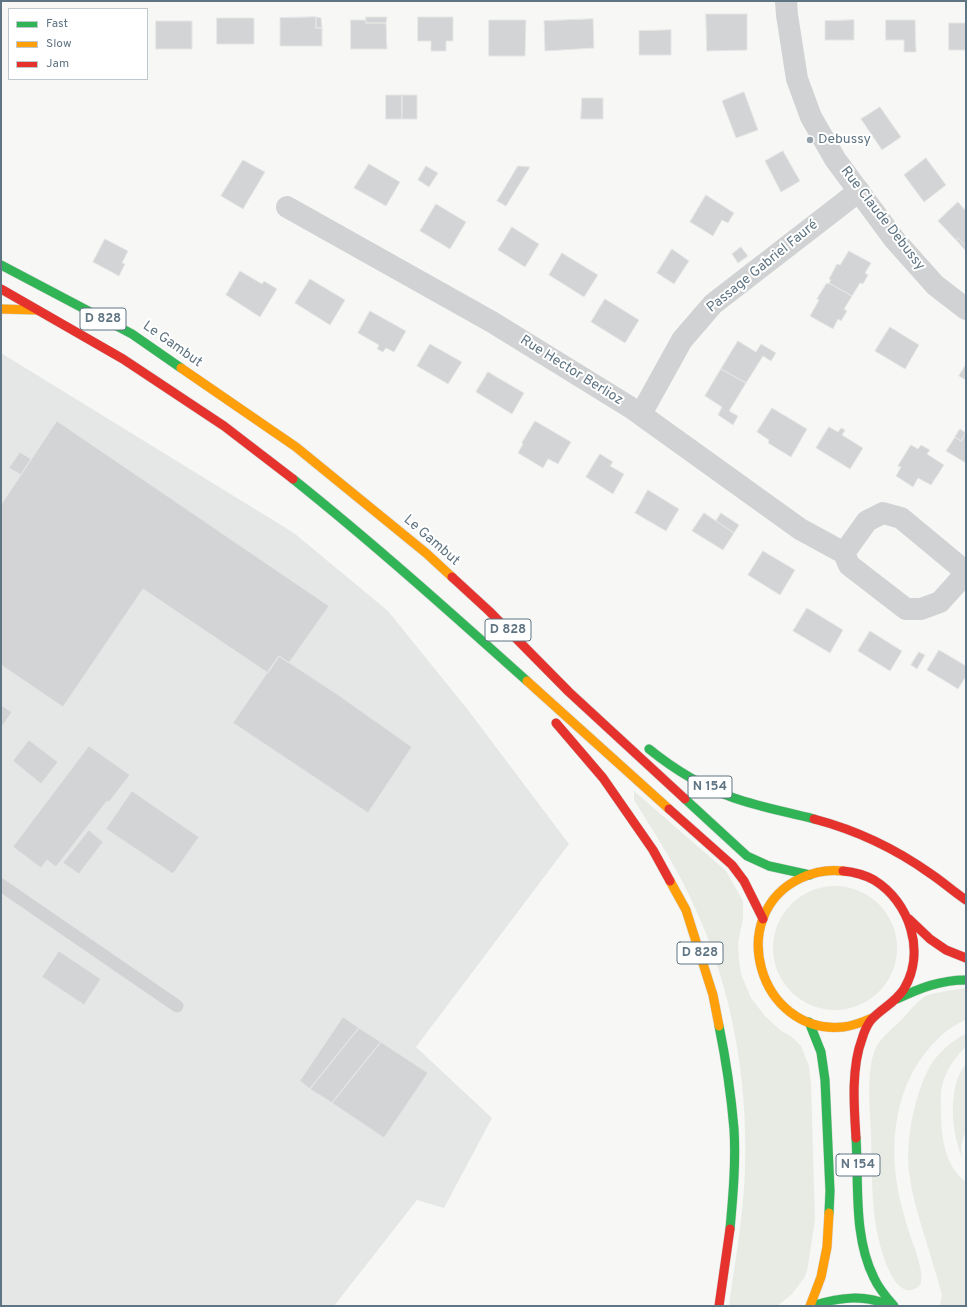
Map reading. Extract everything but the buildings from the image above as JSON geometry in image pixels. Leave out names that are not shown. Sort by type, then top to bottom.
[{"type":"main road","name":"Le Gambut","points":[[1,265],[132,334],[296,446],[426,553],[489,611],[569,692],[747,856],[765,865],[810,875]]},
{"type":"main road","name":"D 828","points":[[1,289],[123,359],[224,426],[275,464],[342,518],[422,587],[732,865],[744,881],[763,919]]},
{"type":"main road","points":[[1,309],[37,310]]},
{"type":"main road","points":[[489,611],[580,689]]},
{"type":"main road","name":"D 828","points":[[502,660],[542,707]]},
{"type":"main road","name":"D 828","points":[[552,719],[603,778],[653,850],[686,910],[713,994],[728,1070],[734,1130],[734,1188],[729,1240],[719,1306]]},
{"type":"main road","name":"N 154","points":[[640,741],[674,767],[696,781],[722,793],[746,802],[834,825],[878,843],[927,871],[966,900]]},
{"type":"main road","name":"N 154","points":[[836,870],[849,871],[874,880],[894,897],[902,907],[908,919],[913,932],[914,945],[912,970],[904,991],[888,1007],[872,1018],[858,1024],[841,1027],[825,1026],[809,1022],[798,1017],[787,1010],[778,1001],[770,992],[764,980],[758,956],[760,931],[763,919],[772,901],[780,892],[789,885],[810,875],[836,870]]},
{"type":"main road","name":"N 154","points":[[908,919],[930,939],[946,950],[966,958]]},
{"type":"main road","name":"N 154","points":[[897,999],[924,985],[934,982],[956,979],[966,980]]},
{"type":"main road","name":"N 154","points":[[872,1018],[861,1041],[856,1071],[855,1102],[860,1224],[868,1264],[873,1277],[879,1288],[893,1306]]},
{"type":"main road","name":"N 154","points":[[809,1022],[821,1052],[824,1067],[830,1190],[827,1247],[821,1277],[810,1306]]},
{"type":"main road","points":[[810,1306],[836,1299],[861,1297],[884,1302],[893,1306]]},
{"type":"street","name":"Rue Claude Debussy","points":[[786,1],[797,79],[811,117],[835,159],[894,239],[935,285],[966,309]]},
{"type":"street","name":"Passage Gabriel Fauré","points":[[641,414],[682,340],[713,304],[859,191]]},
{"type":"street","name":"Rue Hector Berlioz","points":[[287,207],[492,322],[641,414],[800,530],[844,553],[849,565],[906,609],[921,609],[940,602],[966,572],[901,518],[884,513],[867,521],[844,553]]},
{"type":"lane","points":[[1,885],[177,1006]]},
{"type":"shaded area","points":[[1,353],[294,533],[388,611],[468,710],[569,844],[416,1047],[492,1118],[444,1208],[417,1200],[334,1306],[1,1306]]},
{"type":"shaded area","points":[[634,791],[726,871],[743,901],[743,918],[738,943],[739,960],[741,974],[751,998],[765,1016],[801,1046],[809,1066],[811,1085],[815,1220],[807,1271],[804,1278],[792,1294],[777,1306],[729,1306],[741,1220],[745,1168],[744,1102],[735,1036],[728,1004],[709,940],[675,867],[634,800]]},
{"type":"shaded area","points":[[841,886],[859,890],[870,896],[883,908],[893,924],[897,948],[893,972],[887,983],[875,996],[853,1008],[829,1010],[811,1006],[800,1000],[787,988],[775,966],[773,942],[777,924],[783,913],[795,900],[817,888]]},
{"type":"shaded area","points":[[966,988],[966,1020],[943,1034],[919,1061],[910,1078],[898,1114],[894,1152],[895,1171],[901,1204],[921,1270],[921,1282],[918,1287],[911,1290],[904,1289],[892,1277],[881,1247],[875,1220],[869,1103],[870,1068],[872,1058],[881,1040],[923,998],[934,993]]},
{"type":"shaded area","points":[[966,1034],[966,1047],[949,1068],[942,1085],[941,1120],[943,1140],[948,1159],[953,1168],[966,1182],[966,1306],[940,1306],[942,1295],[922,1228],[911,1184],[908,1165],[909,1136],[919,1091],[930,1066],[946,1047]]},
{"type":"shaded area","points":[[966,1064],[966,1130],[961,1148],[963,1159],[956,1137],[953,1110],[956,1085],[960,1073]]},
{"type":"traffic: fast","points":[[1,265],[132,334],[181,368]]},
{"type":"traffic: fast","points":[[293,479],[382,553],[527,681]]},
{"type":"traffic: fast","points":[[649,749],[669,764],[711,789],[754,804],[814,819]]},
{"type":"traffic: fast","points":[[685,799],[747,856],[769,866],[810,875]]},
{"type":"traffic: fast","points":[[897,999],[930,985],[947,981],[966,980]]},
{"type":"traffic: fast","points":[[809,1022],[821,1052],[825,1080],[830,1191],[829,1213]]},
{"type":"traffic: fast","points":[[719,1026],[728,1077],[735,1141],[730,1229]]},
{"type":"traffic: fast","points":[[856,1138],[858,1210],[863,1245],[867,1262],[876,1282],[894,1306]]},
{"type":"traffic: fast","points":[[811,1306],[852,1298],[862,1298],[892,1306]]},
{"type":"traffic: slow","points":[[1,309],[37,310]]},
{"type":"traffic: slow","points":[[181,368],[296,447],[426,553],[452,577]]},
{"type":"traffic: slow","points":[[527,681],[669,809]]},
{"type":"traffic: slow","points":[[843,871],[827,871],[806,876],[777,895],[763,918],[758,943],[762,969],[772,993],[790,1012],[814,1024],[843,1027],[854,1025],[872,1018]]},
{"type":"traffic: slow","points":[[670,881],[686,910],[713,995],[719,1026]]},
{"type":"traffic: slow","points":[[810,1306],[821,1277],[827,1247],[829,1213]]},
{"type":"traffic: jam","points":[[1,289],[123,359],[224,426],[293,479]]},
{"type":"traffic: jam","points":[[452,577],[489,611],[569,692],[685,799]]},
{"type":"traffic: jam","points":[[556,723],[603,778],[653,850],[670,881]]},
{"type":"traffic: jam","points":[[669,809],[732,865],[744,881],[763,919]]},
{"type":"traffic: jam","points":[[814,819],[830,823],[875,841],[904,856],[966,900]]},
{"type":"traffic: jam","points":[[843,871],[867,877],[887,889],[905,914],[911,929],[914,944],[914,959],[911,975],[904,989],[897,998],[868,1024],[859,1050],[856,1062],[854,1088],[856,1138]]},
{"type":"traffic: jam","points":[[909,919],[930,939],[946,950],[966,958]]},
{"type":"traffic: jam","points":[[719,1306],[730,1229]]},
{"type":"place","name":"Debussy","points":[[810,140]]}]
